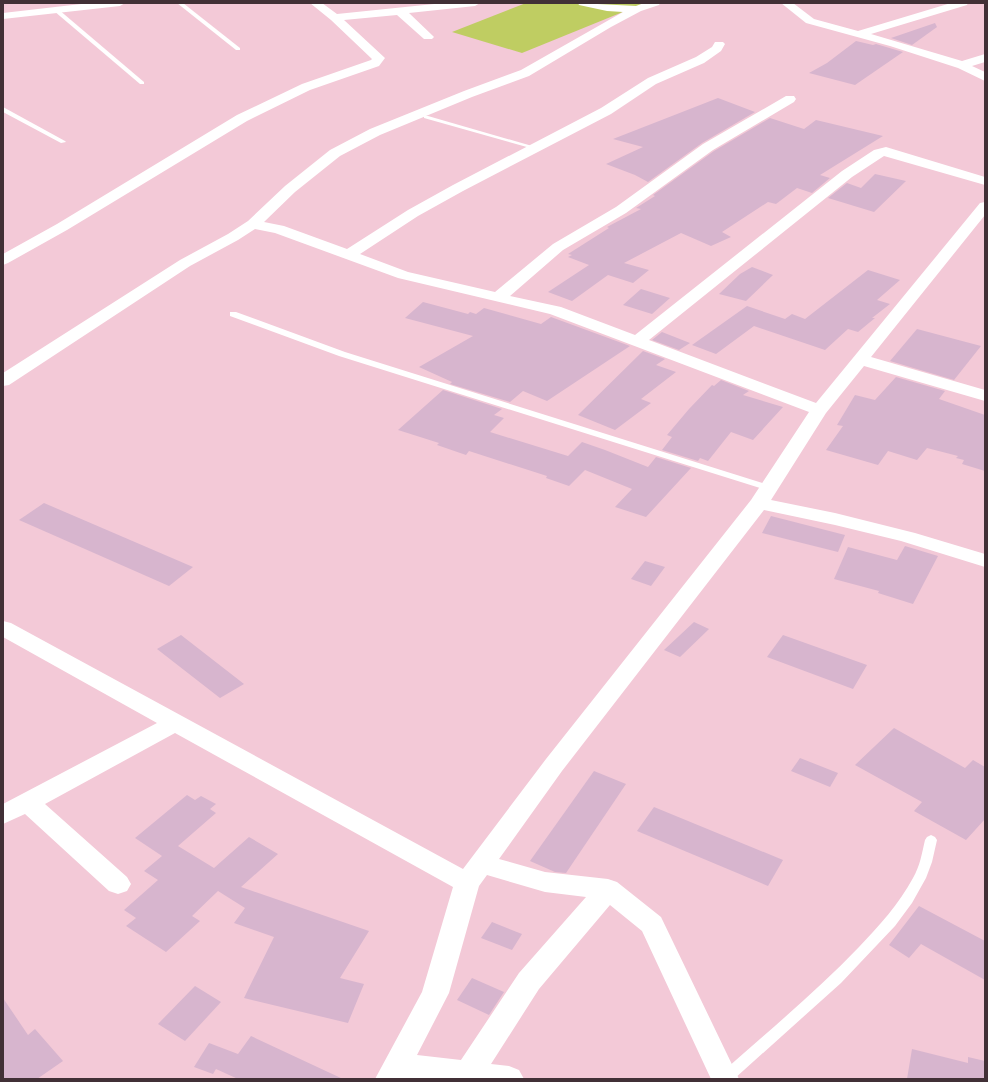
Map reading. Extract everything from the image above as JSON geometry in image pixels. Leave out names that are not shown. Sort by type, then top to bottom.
[{"type":"street","points":[[3,16],[120,3]]},
{"type":"street","points":[[3,260],[62,227],[242,118],[306,87],[375,63],[378,60],[379,58],[366,49],[335,18],[315,3]]},
{"type":"street","points":[[335,18],[475,3]]},
{"type":"street","points":[[583,3],[607,8],[637,9]]},
{"type":"street","points":[[3,380],[185,263],[233,237],[253,224],[290,189],[335,153],[375,132],[468,94],[525,73],[637,9],[655,3]]},
{"type":"street","points":[[786,3],[810,21],[962,65],[985,77]]},
{"type":"street","points":[[859,34],[963,3]]},
{"type":"street","points":[[401,12],[428,37]]},
{"type":"street","points":[[348,255],[413,213],[445,195],[606,111],[652,81],[700,60],[717,49],[719,44]]},
{"type":"street","points":[[962,65],[985,58]]},
{"type":"street","points":[[498,298],[558,247],[621,210],[708,147],[790,99]]},
{"type":"street","points":[[640,340],[847,174],[879,153],[886,151],[985,181]]},
{"type":"street","points":[[509,1079],[469,1074],[394,1072],[434,993],[474,873],[554,765],[764,495],[819,410],[985,206]]},
{"type":"street","points":[[253,224],[279,229],[402,275],[555,310],[640,340],[819,410]]},
{"type":"street","points":[[860,359],[985,396]]},
{"type":"street","points":[[764,495],[835,518],[901,535],[985,561]]},
{"type":"street","points":[[3,628],[175,723],[474,873],[608,890],[652,924],[724,1078]]},
{"type":"street","points":[[3,815],[175,723]]},
{"type":"street","points":[[27,802],[118,884]]},
{"type":"street","points":[[469,1074],[529,981],[608,890]]},
{"type":"lane","points":[[180,3],[238,49]]},
{"type":"lane","points":[[56,10],[142,83]]},
{"type":"lane","points":[[3,109],[35,128],[63,142]]},
{"type":"lane","points":[[426,117],[536,148]]},
{"type":"lane","points":[[233,314],[342,354],[764,495]]},
{"type":"lane","points":[[724,1078],[831,983],[885,928],[904,905],[918,883],[927,861],[930,840]]},
{"type":"green space","points":[[526,3],[645,3],[522,53],[452,32]]},
{"type":"building","points":[[935,23],[937,27],[912,45],[891,38]]},
{"type":"building","points":[[856,41],[873,45],[876,44],[903,52],[855,85],[809,73],[827,63]]},
{"type":"building","points":[[718,98],[755,112],[702,143],[648,182],[635,175],[606,164],[643,147],[613,139]]},
{"type":"building","points":[[770,118],[804,129],[816,120],[883,136],[820,175],[830,178],[812,193],[797,188],[776,204],[768,202],[722,232],[731,237],[711,246],[681,233],[624,263],[649,270],[633,283],[608,275],[572,301],[548,292],[589,265],[568,257],[572,255],[568,254],[609,228],[607,227],[641,209],[636,208],[655,196],[653,195],[714,151]]},
{"type":"building","points":[[875,174],[906,181],[874,212],[828,198],[847,183],[861,188]]},
{"type":"building","points":[[752,267],[773,275],[746,301],[719,294],[740,274]]},
{"type":"building","points":[[868,270],[900,280],[877,300],[890,304],[872,318],[875,318],[858,332],[848,329],[825,350],[754,326],[716,354],[692,345],[747,306],[785,319],[792,314],[805,319]]},
{"type":"building","points":[[641,289],[670,298],[652,314],[623,305]]},
{"type":"building","points":[[423,302],[468,314],[470,312],[476,314],[484,308],[541,324],[551,317],[630,346],[547,401],[523,391],[510,402],[450,384],[452,382],[419,367],[473,336],[405,318]]},
{"type":"building","points":[[917,329],[981,346],[954,380],[890,361]]},
{"type":"building","points":[[662,332],[690,343],[679,350],[652,340]]},
{"type":"building","points":[[643,351],[665,359],[656,365],[676,372],[641,399],[651,403],[615,430],[578,415]]},
{"type":"building","points":[[896,377],[945,391],[939,399],[985,415],[985,471],[962,464],[964,460],[956,458],[958,456],[927,448],[917,460],[888,451],[878,465],[826,450],[843,426],[837,425],[855,395],[875,400]]},
{"type":"building","points":[[721,380],[749,391],[743,395],[783,407],[753,440],[731,432],[708,461],[700,458],[698,461],[662,450],[672,437],[667,435],[712,385],[714,386]]},
{"type":"building","points":[[443,390],[502,409],[494,415],[504,418],[490,432],[568,456],[582,442],[648,467],[656,457],[691,468],[646,517],[615,507],[632,489],[585,470],[569,486],[546,478],[547,476],[469,451],[466,455],[437,445],[439,443],[398,430]]},
{"type":"building","points":[[44,503],[193,567],[169,586],[19,520]]},
{"type":"building","points":[[771,516],[845,535],[838,552],[762,533]]},
{"type":"building","points":[[905,546],[938,556],[913,604],[878,593],[879,591],[834,579],[848,547],[897,560]]},
{"type":"building","points":[[645,561],[665,567],[651,586],[631,579]]},
{"type":"building","points":[[694,622],[709,629],[680,657],[664,650]]},
{"type":"building","points":[[181,635],[244,684],[220,698],[157,649]]},
{"type":"building","points":[[783,635],[867,665],[853,689],[767,657]]},
{"type":"building","points":[[894,728],[965,768],[973,760],[985,767],[985,819],[966,840],[914,811],[922,802],[855,765]]},
{"type":"building","points":[[800,758],[838,773],[830,787],[791,771]]},
{"type":"building","points":[[594,771],[626,784],[566,873],[555,872],[530,861]]},
{"type":"building","points":[[187,795],[195,800],[201,796],[216,804],[210,809],[216,813],[178,846],[214,868],[249,837],[278,854],[241,887],[369,931],[340,978],[364,984],[348,1023],[244,998],[274,937],[234,923],[245,908],[218,891],[192,916],[200,921],[166,952],[126,926],[136,918],[124,910],[158,880],[144,871],[162,856],[135,838]]},
{"type":"building","points":[[654,807],[783,860],[768,886],[637,831]]},
{"type":"building","points":[[919,906],[985,941],[985,980],[921,944],[909,958],[889,945]]},
{"type":"building","points":[[492,922],[522,934],[512,950],[481,938]]},
{"type":"building","points":[[472,978],[504,992],[489,1015],[457,1000]]},
{"type":"building","points":[[195,986],[221,1002],[185,1041],[158,1024]]},
{"type":"building","points":[[3,998],[28,1035],[35,1029],[63,1061],[37,1079],[3,1079]]},
{"type":"building","points":[[251,1036],[343,1079],[238,1079],[216,1069],[213,1074],[194,1067],[209,1043],[238,1054]]},
{"type":"building","points":[[912,1049],[968,1063],[968,1057],[985,1061],[985,1079],[907,1079]]}]
